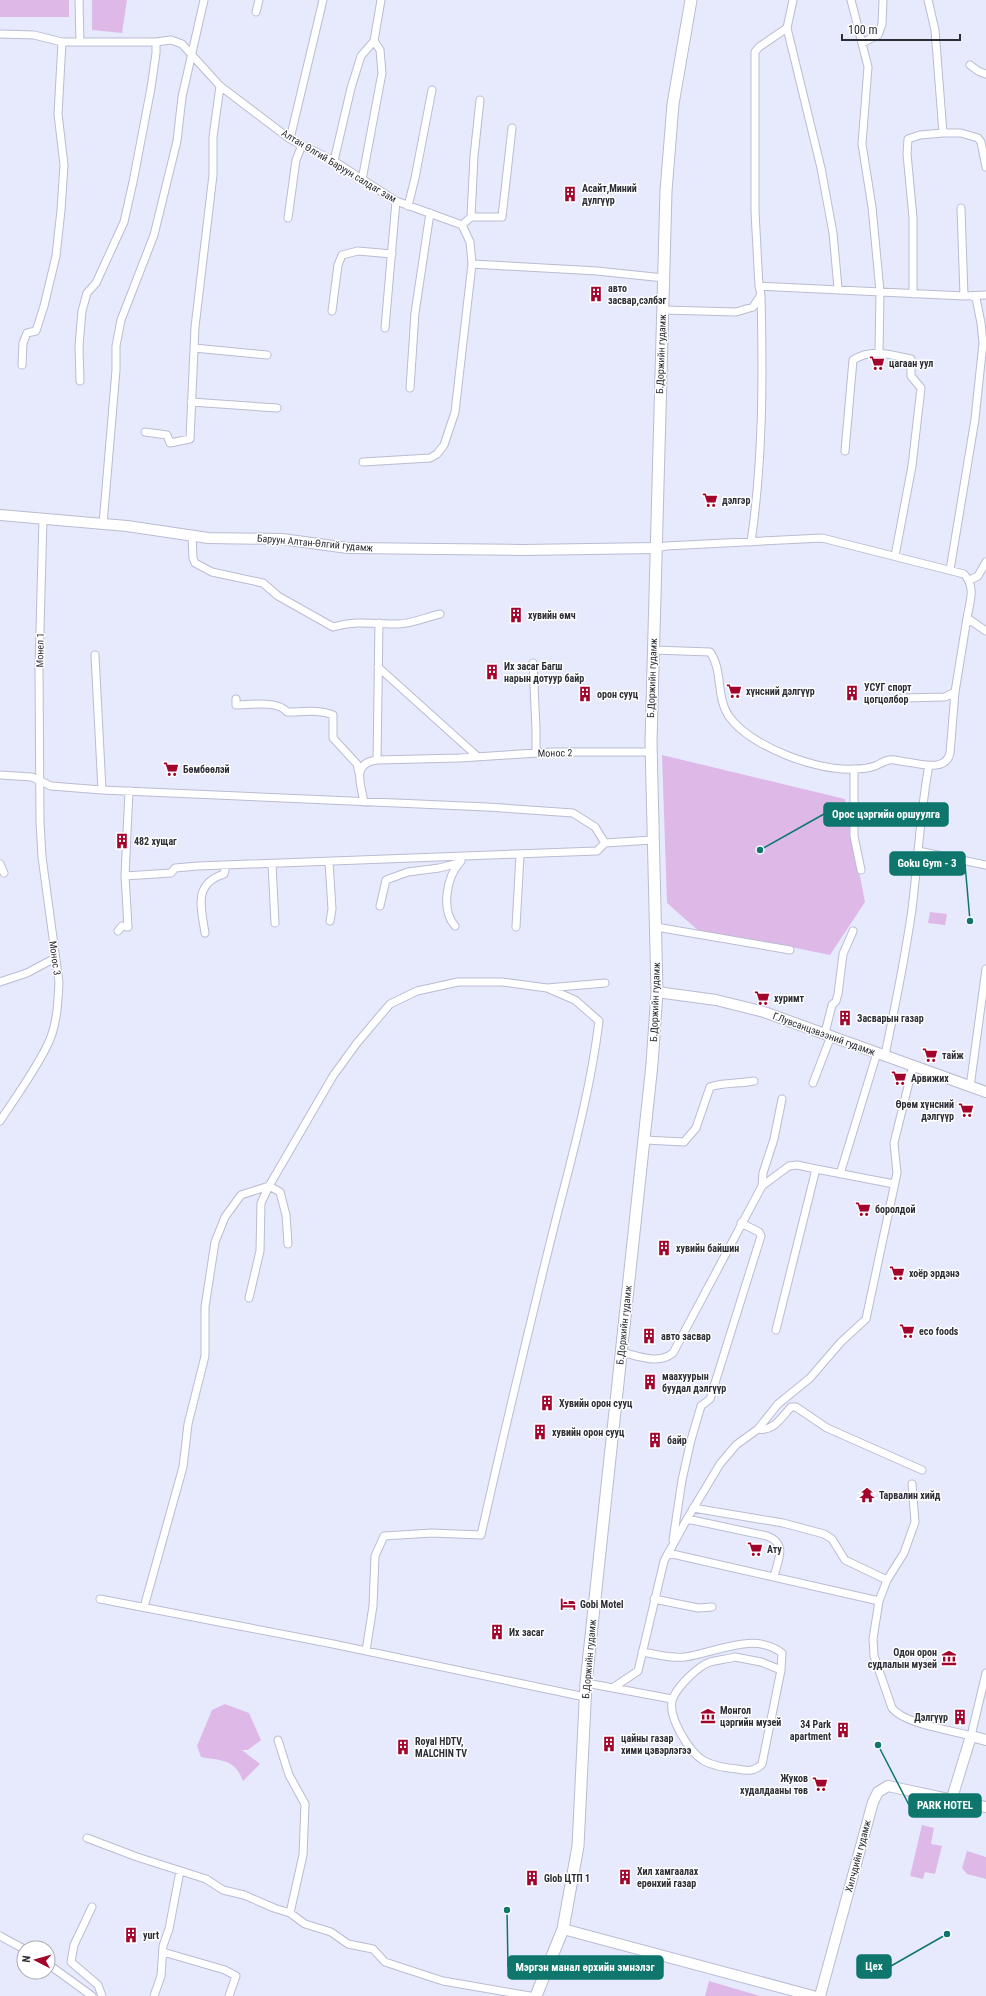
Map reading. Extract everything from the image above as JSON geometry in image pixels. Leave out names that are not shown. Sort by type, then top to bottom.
[{"type":"main road","name":"Б.Доржийн гудамж","points":[[536,1996],[563,1929],[578,1846],[586,1683],[645,1140],[657,992],[651,752],[666,184],[670,128],[691,0]]},
{"type":"street","points":[[79,0],[80,42]]},
{"type":"street","points":[[102,524],[116,370],[116,346],[121,320],[154,235],[177,141],[182,97],[204,0]]},
{"type":"street","points":[[256,12],[259,0]]},
{"type":"street","points":[[290,139],[323,0]]},
{"type":"street","points":[[334,161],[351,88],[361,56],[374,41],[381,0]]},
{"type":"street","points":[[793,0],[787,28],[821,168],[833,233],[838,288]]},
{"type":"street","points":[[852,0],[868,66],[862,144],[872,208],[880,291],[879,352]]},
{"type":"street","points":[[862,44],[878,35],[882,24],[883,0]]},
{"type":"street","points":[[928,0],[935,30],[942,133]]},
{"type":"street","points":[[751,542],[758,495],[762,407],[761,295],[759,286],[755,212],[755,52],[758,47],[787,28]]},
{"type":"street","name":"Алтан Өлгий Баруун салдаг зам","points":[[0,34],[34,35],[62,42],[156,42],[171,40],[182,44],[220,86],[290,139],[334,161],[396,201],[462,225]]},
{"type":"street","points":[[362,180],[382,73],[380,50],[374,41]]},
{"type":"street","points":[[22,365],[23,344],[27,333],[36,331],[44,306],[56,256],[64,165],[58,114],[62,42]]},
{"type":"street","points":[[80,381],[79,346],[82,311],[87,293],[96,283],[124,222],[151,88],[156,42]]},
{"type":"street","points":[[970,65],[978,71],[986,74]]},
{"type":"street","points":[[145,432],[167,434],[170,443],[190,439],[194,348],[213,175],[214,137],[220,86]]},
{"type":"street","points":[[408,206],[432,90]]},
{"type":"street","points":[[471,217],[474,156],[480,100]]},
{"type":"street","points":[[363,462],[430,458],[437,454],[444,445],[455,412],[472,264],[470,242],[462,225],[471,217],[502,217],[512,128]]},
{"type":"street","points":[[913,294],[913,218],[907,154],[908,139],[920,135],[942,133],[961,133],[978,138],[981,142],[986,167]]},
{"type":"street","points":[[288,218],[296,160],[302,145]]},
{"type":"street","points":[[386,328],[396,201]]},
{"type":"street","points":[[961,208],[968,296]]},
{"type":"street","points":[[410,388],[415,313],[430,213]]},
{"type":"street","points":[[332,311],[338,265],[342,255],[358,251],[392,254]]},
{"type":"street","points":[[472,264],[597,271],[664,278]]},
{"type":"street","points":[[759,286],[838,288],[913,294],[968,296],[986,295]]},
{"type":"street","points":[[663,310],[736,312],[753,308],[761,295]]},
{"type":"street","points":[[950,570],[975,419],[982,343],[976,298],[968,296]]},
{"type":"street","points":[[194,348],[267,355]]},
{"type":"street","points":[[845,451],[853,360],[863,353],[879,352],[911,359],[911,376],[921,388],[912,466],[895,556]]},
{"type":"street","points":[[191,402],[277,408]]},
{"type":"street","name":"Баруун Алтан-Өлгий гудамж","points":[[0,515],[102,524],[222,539],[282,539],[329,546],[371,549],[656,548]]},
{"type":"street","name":"Монел 1","points":[[40,782],[39,668],[43,518]]},
{"type":"street","points":[[192,536],[193,558],[195,563],[212,572],[263,583],[278,596],[333,627],[348,623],[399,624],[440,614]]},
{"type":"street","points":[[654,650],[710,652],[715,658],[722,701],[729,716],[738,726],[770,749],[806,762],[854,769],[874,766],[889,760],[929,765],[942,764],[949,758],[955,692],[972,587],[970,580],[964,574],[822,538],[666,546],[656,548]]},
{"type":"street","points":[[970,580],[978,576],[986,562]]},
{"type":"street","points":[[967,618],[986,631]]},
{"type":"street","points":[[359,773],[367,761],[377,760],[379,623]]},
{"type":"street","points":[[95,655],[102,790]]},
{"type":"street","points":[[533,663],[536,753]]},
{"type":"street","points":[[378,666],[478,757]]},
{"type":"street","points":[[902,698],[945,697],[955,692]]},
{"type":"street","points":[[236,699],[236,705],[275,705],[284,708],[287,712],[308,711],[333,715],[333,738],[357,764],[364,802]]},
{"type":"street","name":"Монос 2","points":[[377,760],[460,758],[536,753],[651,752]]},
{"type":"street","points":[[840,1174],[881,1054],[902,974],[918,851],[922,807],[929,765]]},
{"type":"street","points":[[854,769],[854,836],[861,870]]},
{"type":"street","points":[[0,774],[32,777],[51,786],[102,790],[176,792],[487,807],[573,814],[595,827],[605,843]]},
{"type":"street","name":"Монос 3","points":[[0,1121],[48,1045],[56,1017],[59,982],[42,857],[40,782]]},
{"type":"street","points":[[118,930],[122,926],[128,927],[124,876],[129,791]]},
{"type":"street","points":[[124,876],[171,873],[175,868],[198,866],[596,851],[605,843],[652,840]]},
{"type":"street","points":[[918,851],[986,865]]},
{"type":"street","points":[[516,927],[520,855]]},
{"type":"street","points":[[455,926],[449,919],[447,890],[450,877],[465,857]]},
{"type":"street","points":[[329,862],[332,909],[330,921]]},
{"type":"street","points":[[380,906],[386,880],[408,872],[438,868],[459,863]]},
{"type":"street","points":[[0,864],[4,873]]},
{"type":"street","points":[[272,864],[275,923]]},
{"type":"street","points":[[205,933],[200,901],[202,891],[213,877],[224,874],[226,865]]},
{"type":"street","points":[[656,928],[790,950]]},
{"type":"street","points":[[813,1083],[828,1035],[832,1005],[836,1001],[838,994],[843,954],[852,931]]},
{"type":"street","points":[[0,982],[27,972],[55,958]]},
{"type":"street","points":[[970,1087],[986,969]]},
{"type":"street","points":[[249,1298],[260,1251],[261,1203],[269,1186],[333,1076],[357,1043],[390,1004],[417,991],[458,982],[502,982],[547,988],[605,983]]},
{"type":"street","points":[[366,1651],[373,1606],[375,1556],[384,1536],[432,1533],[481,1534],[521,1362],[584,1108],[595,1054],[599,1021],[575,1000],[547,988]]},
{"type":"street","name":"Г.Лувсанцэвээний гудамж","points":[[657,992],[716,1000],[757,1010],[986,1092]]},
{"type":"street","points":[[614,1687],[636,1674],[660,1573],[668,1552],[720,1464],[736,1446],[758,1429],[778,1404],[810,1378],[841,1342],[864,1322],[897,1168],[894,1143],[913,1066]]},
{"type":"street","points":[[645,1140],[684,1142],[696,1128],[710,1087],[754,1081]]},
{"type":"street","points":[[762,1186],[763,1173],[774,1139],[782,1099]]},
{"type":"street","points":[[621,1352],[657,1360],[666,1358],[673,1353],[762,1186],[791,1165],[894,1184]]},
{"type":"street","points":[[776,1330],[816,1169]]},
{"type":"street","points":[[144,1607],[183,1467],[188,1424],[205,1356],[205,1307],[215,1242],[225,1217],[241,1194],[269,1186],[280,1192],[286,1215],[288,1244]]},
{"type":"street","points":[[672,1545],[682,1480],[691,1440],[701,1406],[710,1399],[761,1236],[759,1232],[741,1223]]},
{"type":"street","points":[[758,1429],[766,1430],[772,1427],[790,1407],[796,1407],[827,1428],[922,1470]]},
{"type":"street","points":[[912,1484],[915,1522],[904,1553],[887,1580],[879,1601],[873,1648],[892,1708],[896,1713],[916,1721],[986,1740]]},
{"type":"street","points":[[693,1508],[783,1523],[824,1534],[832,1539],[845,1560],[887,1580]]},
{"type":"street","points":[[687,1519],[776,1539],[780,1546],[780,1552],[774,1577]]},
{"type":"street","points":[[668,1552],[879,1601]]},
{"type":"street","points":[[654,1598],[698,1608],[712,1607]]},
{"type":"street","points":[[100,1599],[366,1651],[585,1697]]},
{"type":"street","points":[[642,1652],[683,1657],[748,1644],[774,1648],[782,1654],[781,1670],[762,1764],[757,1769],[750,1771],[726,1768],[704,1760],[685,1743],[674,1721],[672,1699],[681,1684],[709,1663],[735,1657],[761,1662],[781,1670]]},
{"type":"street","points":[[952,1798],[971,1736],[986,1673]]},
{"type":"street","points":[[586,1683],[672,1699]]},
{"type":"street","points":[[278,1740],[289,1775],[305,1804],[304,1855],[290,1913]]},
{"type":"street","name":"Хилчдийн гудамж","points":[[820,1996],[873,1802],[878,1792],[888,1786],[952,1798],[986,1807]]},
{"type":"street","points":[[87,1838],[206,1879],[223,1890],[244,1895],[290,1913],[305,1924],[332,1932],[348,1944],[373,1949],[385,1962],[443,1980],[530,1996]]},
{"type":"street","points":[[154,1996],[161,1976],[162,1952],[180,1871]]},
{"type":"street","points":[[92,1907],[74,1944],[71,1962],[98,1985],[102,1996]]},
{"type":"street","points":[[563,1929],[813,1996]]},
{"type":"street","points":[[0,1936],[16,1945]]},
{"type":"street","points":[[162,1952],[225,1970],[236,1976],[229,1996]]},
{"type":"street","points":[[56,1970],[92,1996]]},
{"type":"shaded area","points":[[0,0],[69,0],[69,17],[0,17]]},
{"type":"shaded area","points":[[92,0],[127,0],[122,33],[92,30]]},
{"type":"shaded area","points":[[662,755],[845,799],[865,902],[830,955],[776,944],[701,933],[667,903]]},
{"type":"shaded area","points":[[930,912],[947,914],[945,925],[928,923]]},
{"type":"shaded area","points":[[225,1704],[249,1713],[261,1740],[248,1750],[242,1750],[260,1764],[243,1781],[236,1769],[227,1762],[201,1757],[197,1746],[212,1710]]},
{"type":"shaded area","points":[[922,1825],[934,1828],[931,1844],[942,1846],[935,1874],[925,1872],[923,1879],[910,1876]]},
{"type":"shaded area","points":[[967,1851],[986,1857],[986,1879],[967,1874],[962,1868]]},
{"type":"shaded area","points":[[709,1981],[760,1996],[705,1996]]},
{"type":"place","name":"Асайт,Миний дулгүүр","points":[[570,194]]},
{"type":"place","name":"авто засвар,сэлбэг","points":[[596,294]]},
{"type":"place","name":"цагаан уул","points":[[877,363]]},
{"type":"place","name":"дэлгэр","points":[[710,500]]},
{"type":"place","name":"хувийн өмч","points":[[516,615]]},
{"type":"place","name":"Их засаг Багш нарын дотуур байр","points":[[492,672]]},
{"type":"place","name":"хүнсний дэлгүүр","points":[[734,691]]},
{"type":"place","name":"УСУГ спорт цогцолбор","points":[[852,693]]},
{"type":"place","name":"орон сууц","points":[[585,694]]},
{"type":"place","name":"Бөмбөөлэй","points":[[171,769]]},
{"type":"place","name":"482 хущаг","points":[[122,841]]},
{"type":"place","name":"Орос цэргийн оршуулга","points":[[760,850]]},
{"type":"place","name":"Goku Gym - 3","points":[[970,921]]},
{"type":"place","name":"хуримт","points":[[762,998]]},
{"type":"place","name":"Засварын газар","points":[[845,1018]]},
{"type":"place","name":"тайж","points":[[930,1055]]},
{"type":"place","name":"Арвижих","points":[[899,1078]]},
{"type":"place","name":"Өрөм хүнсний дэлгүүр","points":[[966,1110]]},
{"type":"place","name":"боролдой","points":[[863,1209]]},
{"type":"place","name":"хувийн байшин","points":[[664,1248]]},
{"type":"place","name":"хоёр эрдэнэ","points":[[897,1273]]},
{"type":"place","name":"eco foods","points":[[907,1331]]},
{"type":"place","name":"авто засвар","points":[[649,1336]]},
{"type":"place","name":"маахуурын буудал дэлгүүр","points":[[650,1382]]},
{"type":"place","name":"Хувийн орон сууц","points":[[547,1403]]},
{"type":"place","name":"хувийн орон сууц","points":[[540,1432]]},
{"type":"place","name":"байр","points":[[655,1440]]},
{"type":"place","name":"Тарвалин хийд","points":[[867,1495]]},
{"type":"place","name":"Ату","points":[[755,1549]]},
{"type":"place","name":"Gobi Motel","points":[[568,1604]]},
{"type":"place","name":"Их засаг","points":[[497,1632]]},
{"type":"place","name":"Одон орон судлалын музей","points":[[949,1658]]},
{"type":"place","name":"Монгол цэргийн музей","points":[[708,1716]]},
{"type":"place","name":"Дэлгүүр","points":[[960,1717]]},
{"type":"place","name":"34 Park apartment","points":[[843,1730]]},
{"type":"place","name":"цайны газар хими цэвэрлэгээ","points":[[609,1744]]},
{"type":"place","name":"PARK HOTEL","points":[[878,1745]]},
{"type":"place","name":"Royal HDTV, MALCHIN TV","points":[[403,1747]]},
{"type":"place","name":"Жуков худалдааны төв","points":[[820,1784]]},
{"type":"place","name":"Хил хамгаалах ерөнхий газар","points":[[625,1877]]},
{"type":"place","name":"Glob ЦТП 1","points":[[532,1878]]},
{"type":"place","name":"Мэргэн манал өрхийн эмнэлэг","points":[[507,1910]]},
{"type":"place","name":"Цех","points":[[947,1934]]},
{"type":"place","name":"yurt","points":[[131,1935]]}]
